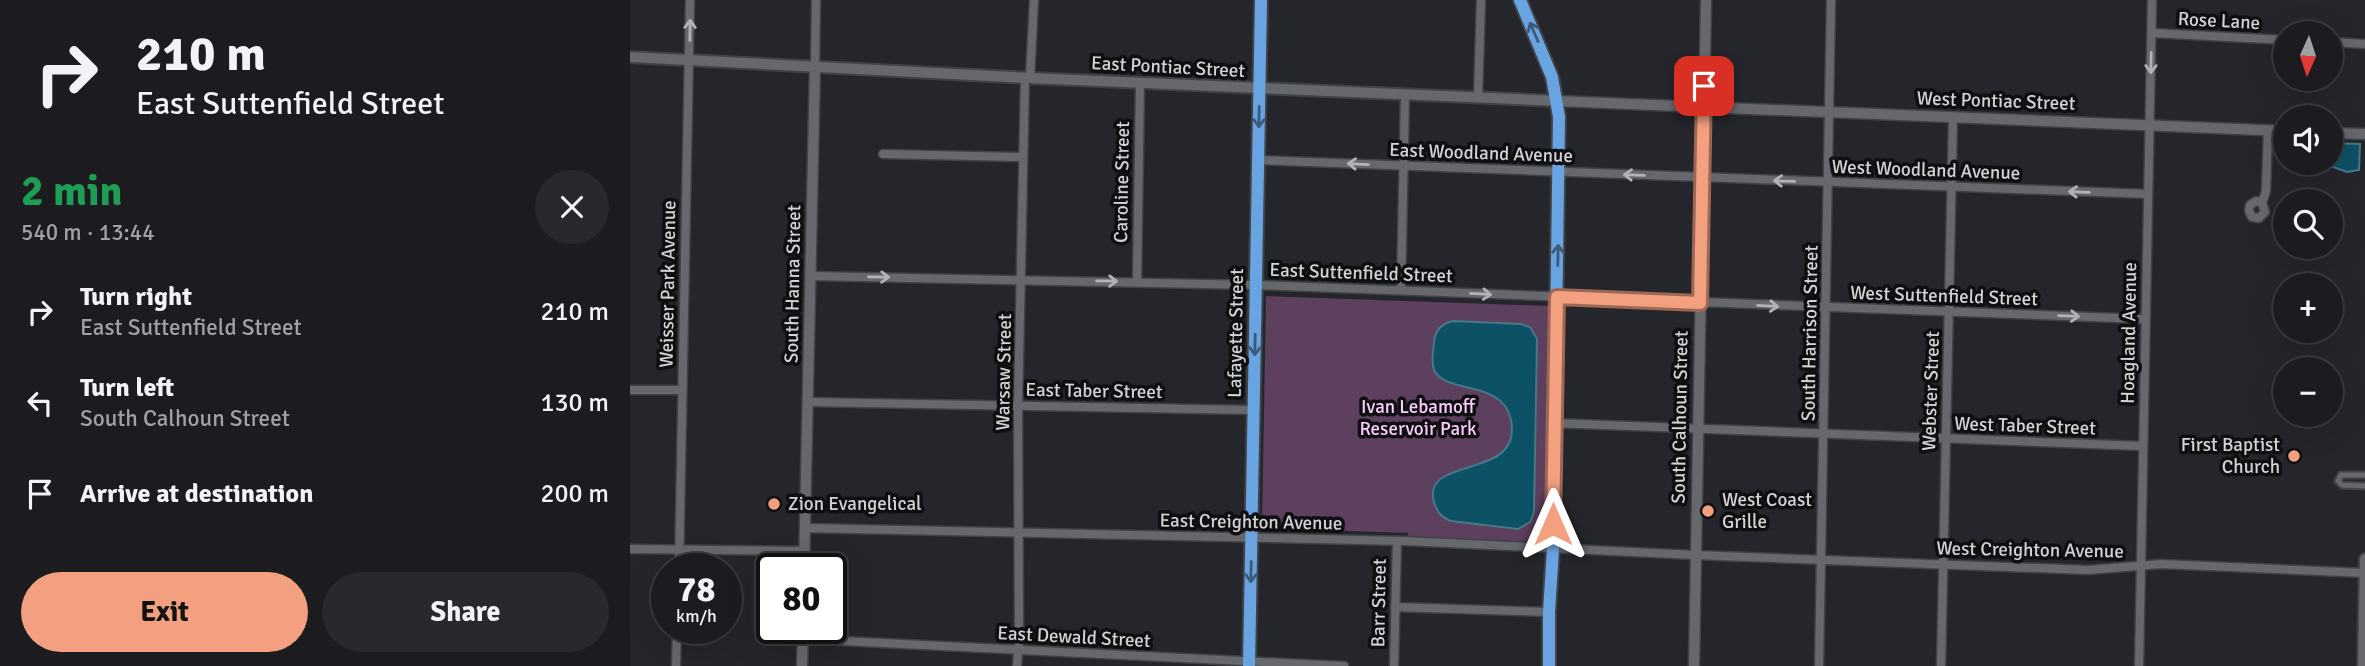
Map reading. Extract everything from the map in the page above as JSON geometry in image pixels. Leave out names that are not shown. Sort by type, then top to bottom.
[{"type":"highway","name":"Lafayette Street","points":[[1249,664],[1261,0]]},
{"type":"highway","points":[[1521,0],[1547,63],[1558,101],[1553,549],[1549,666]]},
{"type":"main road","name":"East Pontiac Street","points":[[630,57],[1259,89],[1558,101]]},
{"type":"main road","points":[[2363,666],[2365,559]]},
{"type":"street","name":"Weisser Park Avenue","points":[[680,553],[690,0]]},
{"type":"street","name":"South Hanna Street","points":[[805,551],[816,0]]},
{"type":"street","name":"Warsaw Street","points":[[1017,666],[1022,157],[1034,0]]},
{"type":"street","points":[[1478,98],[1481,0]]},
{"type":"street","name":"South Calhoun Street","points":[[1694,666],[1706,0]]},
{"type":"street","name":"South Harrison Street","points":[[1819,666],[1831,0]]},
{"type":"street","name":"Hoagland Avenue","points":[[2139,666],[2152,0]]},
{"type":"street","name":"Rose Lane","points":[[2152,33],[2273,39]]},
{"type":"street","points":[[2343,43],[2365,44]]},
{"type":"street","name":"Caroline Street","points":[[1137,282],[1140,83]]},
{"type":"street","points":[[1401,290],[1405,95]]},
{"type":"street","name":"East Pontiac Street","points":[[1558,101],[1704,106]]},
{"type":"street","name":"West Pontiac Street","points":[[1704,106],[2273,130]]},
{"type":"street","name":"Webster Street","points":[[1941,666],[1953,117]]},
{"type":"street","points":[[2262,203],[2266,191],[2268,130]]},
{"type":"street","points":[[2343,133],[2365,134]]},
{"type":"street","points":[[883,154],[1022,157]]},
{"type":"street","name":"East Woodland Avenue","points":[[1258,160],[1702,178]]},
{"type":"street","name":"West Woodland Avenue","points":[[1702,178],[2148,194]]},
{"type":"street","name":"East Suttenfield Street","points":[[811,276],[1256,285],[1700,303]]},
{"type":"street","name":"West Suttenfield Street","points":[[1700,303],[2145,319]]},
{"type":"street","points":[[630,390],[681,390]]},
{"type":"street","name":"East Taber Street","points":[[808,402],[1253,410]]},
{"type":"street","points":[[1553,423],[1697,429]]},
{"type":"street","name":"West Taber Street","points":[[1697,429],[2142,446]]},
{"type":"street","points":[[2365,475],[2341,475],[2338,481],[2342,485],[2365,486]]},
{"type":"street","name":"East Creighton Avenue","points":[[806,528],[1397,541],[1695,555]]},
{"type":"street","name":"Barr Street","points":[[1394,666],[1397,541]]},
{"type":"street","points":[[630,550],[805,551]]},
{"type":"street","name":"West Creighton Avenue","points":[[1695,555],[2088,570],[2172,564],[2365,573]]},
{"type":"street","points":[[1395,607],[1549,612]]},
{"type":"street","name":"East Dewald Street","points":[[847,637],[1249,664],[1344,666]]},
{"type":"street","points":[[676,666],[677,644]]},
{"type":"street","points":[[802,666],[803,644]]},
{"type":"green space","name":"Ivan Lebamoff Reservoir Park","points":[[1266,296],[1549,306],[1545,538],[1536,542],[1408,537],[1408,533],[1262,526]]},
{"type":"water","points":[[2343,143],[2360,144],[2359,170],[2343,171]]},
{"type":"water","points":[[1453,321],[1521,324],[1530,327],[1537,339],[1534,512],[1530,522],[1518,529],[1451,521],[1440,514],[1434,502],[1434,487],[1442,478],[1488,461],[1502,452],[1511,439],[1511,420],[1506,407],[1497,398],[1450,383],[1440,378],[1434,370],[1432,356],[1437,331]]},
{"type":"place","name":"First Baptist Church","points":[[2294,456]]},
{"type":"place","name":"Zion Evangelical","points":[[774,504]]},
{"type":"place","name":"West Coast Grille","points":[[1708,511]]},
{"type":"route","points":[[1553,524],[1557,297],[1700,303],[1704,86]]}]
